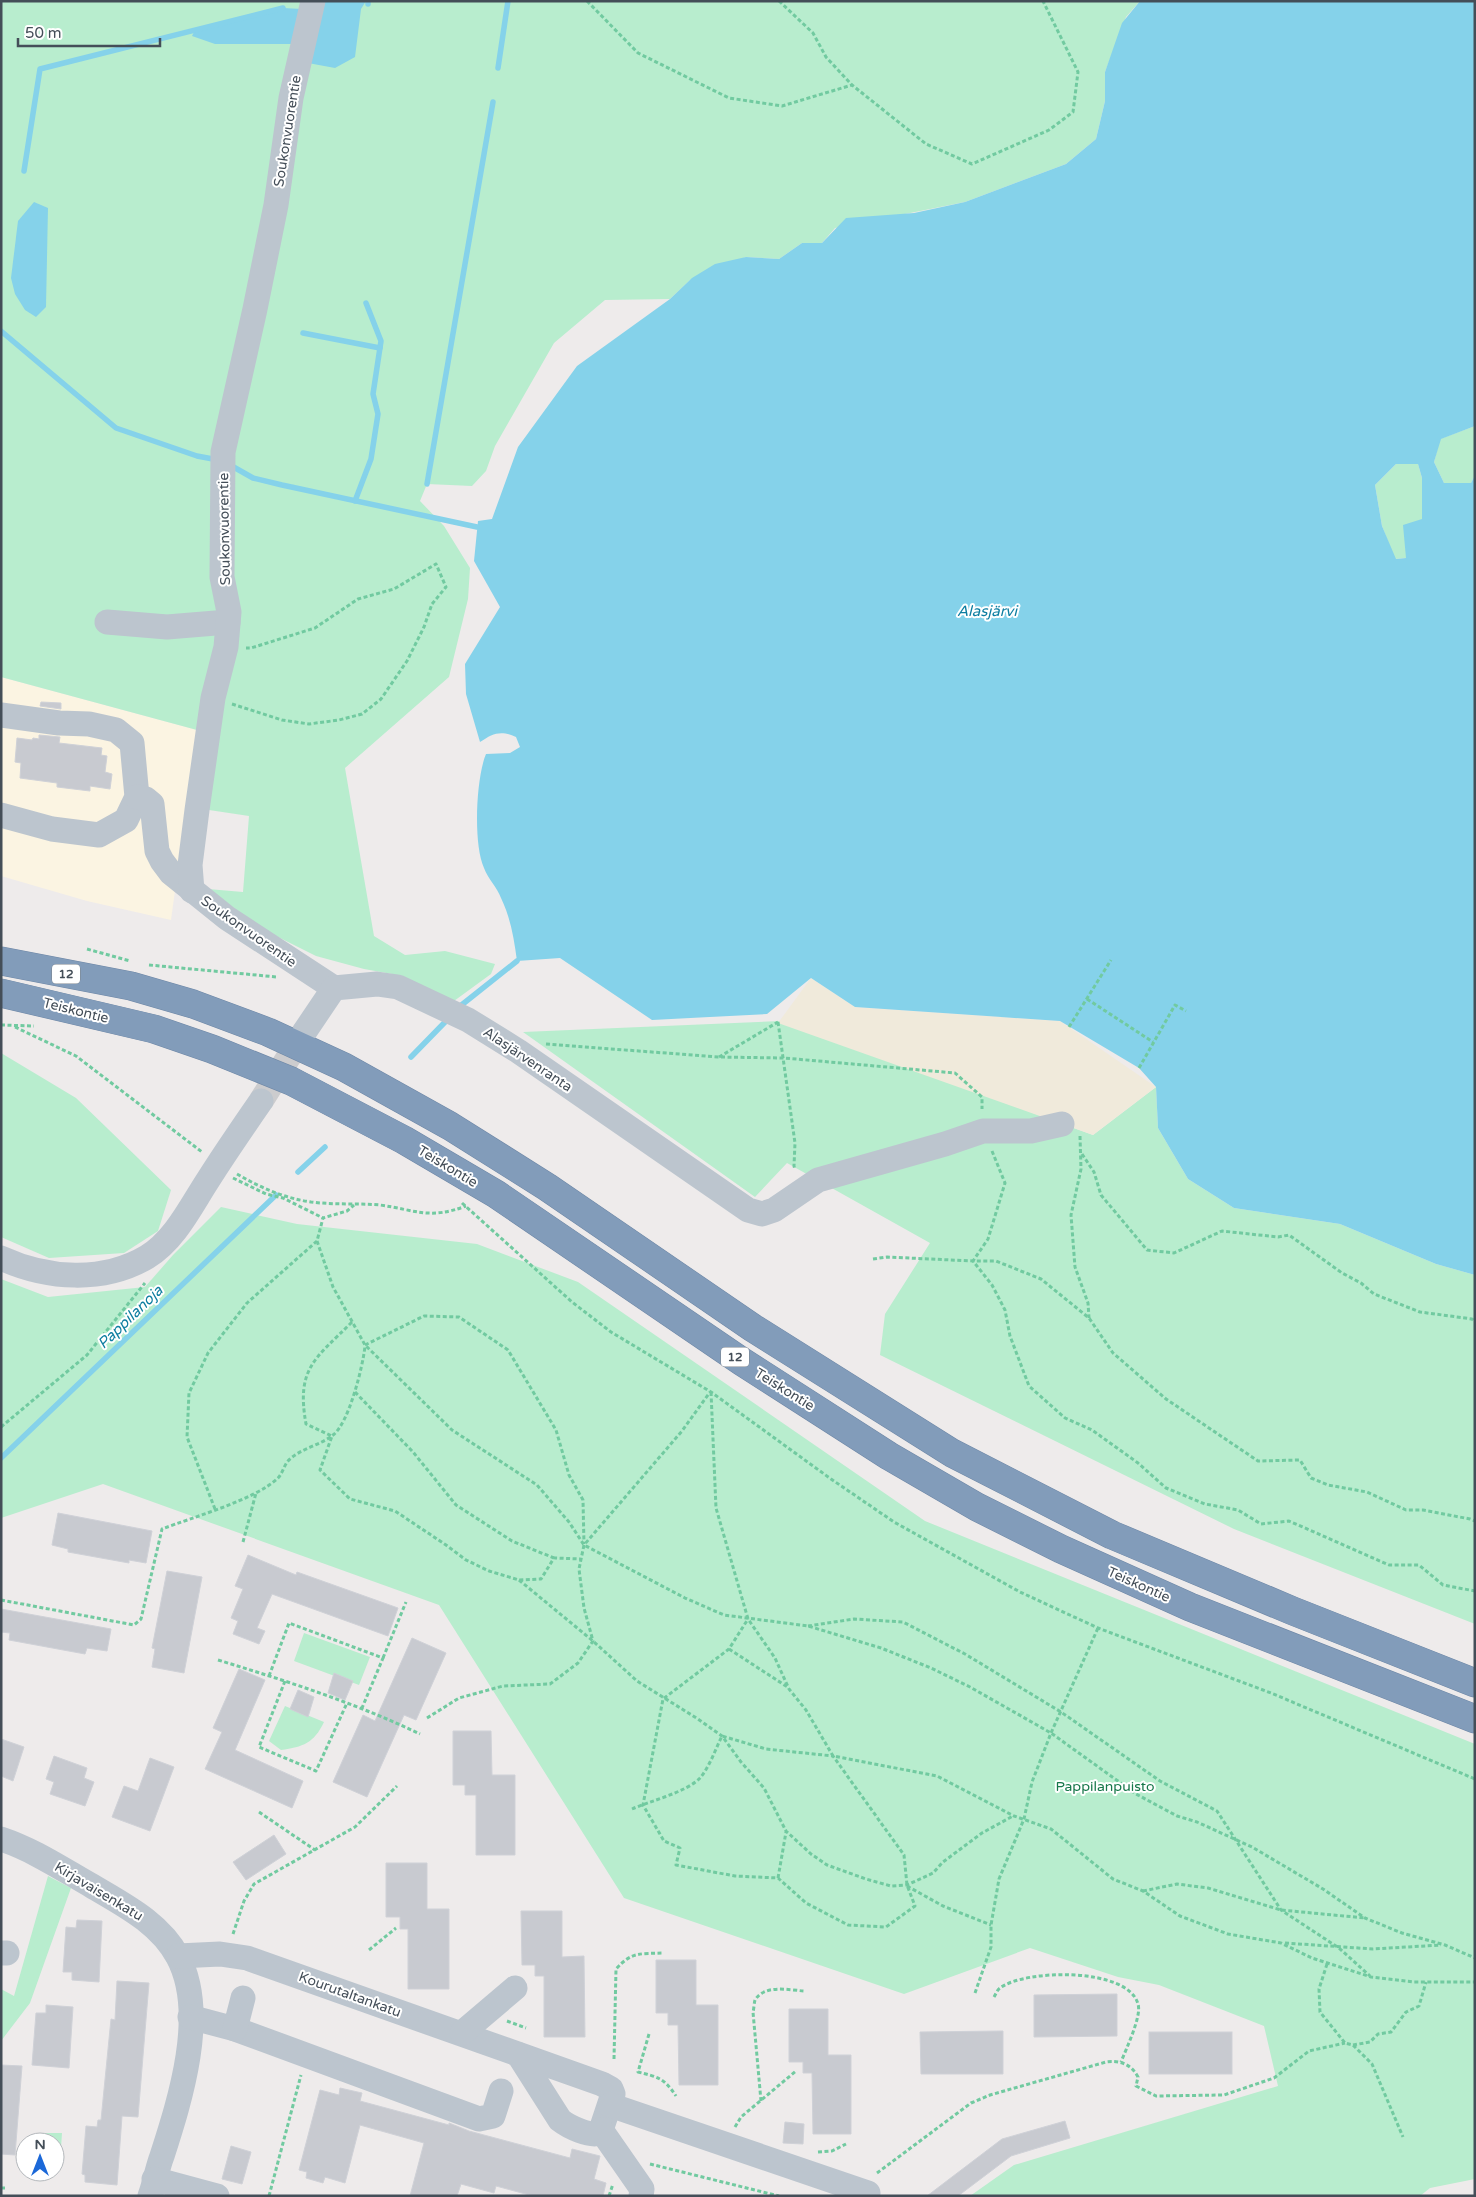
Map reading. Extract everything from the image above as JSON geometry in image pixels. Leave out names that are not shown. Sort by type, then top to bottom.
[{"type":"highway","points":[[1,944],[112,969],[140,971]]},
{"type":"highway","name":"12","points":[[1,961],[140,971],[193,1004],[268,1032],[344,1067],[450,1126],[547,1187],[753,1328],[952,1452],[1112,1535],[1293,1611],[1475,1683]]},
{"type":"highway","name":"Teiskontie","points":[[1,993],[154,1029],[212,1049],[291,1081],[404,1140],[496,1194],[741,1361],[889,1456],[977,1507],[1061,1549],[1190,1607],[1475,1719]]},
{"type":"street","name":"Soukonvuorentie","points":[[313,1],[291,98],[276,205],[223,452],[222,577],[229,612],[226,647],[213,698],[190,865],[192,891],[227,918],[334,988]]},
{"type":"street","points":[[106,622],[167,627],[228,622]]},
{"type":"street","points":[[1,715],[59,723],[89,724],[116,730],[132,742],[137,797],[126,820],[99,835],[52,829],[1,815]]},
{"type":"street","points":[[137,797],[146,799],[152,804],[156,851],[162,862],[171,873],[192,891]]},
{"type":"street","name":"Alasjärvenranta","points":[[334,988],[377,984],[398,987],[468,1020],[518,1051],[748,1210],[762,1214],[774,1210],[818,1180],[984,1131]]},
{"type":"street","points":[[305,1031],[334,988]]},
{"type":"street","points":[[1,1258],[58,1275],[94,1274],[118,1270],[148,1256],[173,1234],[261,1101]]},
{"type":"street","points":[[984,1131],[1031,1131],[1062,1124]]},
{"type":"street","name":"Kirjavaisenkatu","points":[[1,1839],[32,1852],[141,1916],[164,1937],[178,1956],[187,1980],[190,2017],[185,2077],[152,2187]]},
{"type":"street","name":"Kourutaltankatu","points":[[178,1956],[226,1954],[277,1967],[608,2087],[613,2094],[610,2105]]},
{"type":"street","points":[[462,2034],[515,1988]]},
{"type":"street","points":[[235,2029],[243,1998]]},
{"type":"street","points":[[190,2017],[235,2029],[478,2119],[493,2116],[502,2091]]},
{"type":"street","points":[[518,2054],[560,2120],[567,2125],[596,2135],[602,2130],[610,2105],[866,2192]]},
{"type":"street","points":[[602,2130],[642,2189],[641,2196]]},
{"type":"street","points":[[152,2187],[217,2196]]},
{"type":"path","points":[[587,1],[638,54],[729,98],[782,106],[852,85]]},
{"type":"path","points":[[780,1],[813,33],[826,57],[852,85],[926,144],[972,164],[1049,130],[1073,112],[1078,72],[1044,1]]},
{"type":"path","points":[[213,698],[282,720],[309,724],[339,720],[362,714],[381,699],[402,668],[424,627],[432,604],[446,587],[436,564],[394,589],[358,599],[315,628],[251,648],[226,647]]},
{"type":"path","points":[[87,949],[140,971],[284,978]]},
{"type":"path","points":[[1069,1027],[1111,960]]},
{"type":"path","points":[[1087,999],[1154,1042]]},
{"type":"path","points":[[1140,1068],[1175,1005],[1186,1011]]},
{"type":"path","points":[[718,1058],[779,1022],[795,1143],[794,1166]]},
{"type":"path","points":[[518,1051],[549,1044],[718,1058],[784,1058],[955,1073],[982,1097],[984,1131],[1005,1183],[988,1239],[973,1261]]},
{"type":"path","points":[[1062,1124],[1080,1134],[1081,1169],[1071,1215],[1075,1267],[1088,1303],[1089,1318]]},
{"type":"path","points":[[1082,1154],[1094,1172],[1100,1195],[1147,1250],[1174,1253],[1222,1231],[1278,1236],[1289,1235],[1342,1273],[1361,1283],[1374,1294],[1420,1312],[1472,1319],[1475,1322]]},
{"type":"path","points":[[233,1172],[230,1177],[268,1195],[283,1198],[323,1218],[347,1211],[354,1204]]},
{"type":"path","points":[[466,1206],[572,1302],[603,1326],[711,1392],[894,1522],[1020,1592],[1098,1628],[1271,1693],[1475,1779]]},
{"type":"path","points":[[323,1218],[317,1241],[333,1288],[365,1345],[452,1430],[537,1485],[568,1522],[584,1545],[654,1580],[685,1598],[724,1615],[808,1626],[881,1648],[931,1668],[970,1687],[1051,1732],[1136,1794],[1178,1816],[1197,1822],[1252,1847],[1323,1889],[1365,1918],[1402,1933],[1445,1945],[1475,1958]]},
{"type":"path","points":[[215,1508],[187,1437],[189,1393],[208,1353],[247,1303],[317,1241]]},
{"type":"path","points":[[873,1259],[887,1257],[996,1261],[1041,1278],[1089,1318],[1113,1353],[1166,1399],[1258,1462],[1300,1460],[1311,1478],[1328,1485],[1367,1492],[1406,1510],[1423,1510],[1470,1519],[1475,1522]]},
{"type":"path","points":[[973,1261],[992,1285],[1005,1310],[1010,1336],[1029,1386],[1065,1418],[1092,1430],[1138,1463],[1166,1488],[1205,1504],[1238,1510],[1261,1524],[1289,1521],[1389,1566],[1419,1565],[1443,1585],[1475,1591]]},
{"type":"path","points":[[1,1427],[87,1355],[146,1282]]},
{"type":"path","points":[[365,1345],[424,1316],[459,1317],[508,1350],[556,1430],[569,1475],[583,1500],[584,1545],[579,1569],[584,1608],[593,1641],[578,1664],[550,1684],[504,1686],[459,1698],[427,1718]]},
{"type":"path","points":[[332,1436],[306,1424],[302,1400],[305,1378],[318,1356],[352,1322]]},
{"type":"path","points":[[1,1600],[134,1625],[141,1619],[162,1529],[256,1492],[278,1478],[289,1459],[336,1433],[355,1392],[363,1366],[365,1345]]},
{"type":"path","points":[[355,1392],[412,1452],[456,1505],[512,1541],[554,1558],[580,1559]]},
{"type":"path","points":[[584,1545],[682,1431],[711,1392]]},
{"type":"path","points":[[711,1392],[716,1508],[748,1619],[775,1658],[789,1689],[806,1710],[833,1756],[904,1855],[907,1885],[915,1906],[886,1927],[848,1925],[806,1903],[778,1878],[735,1876],[676,1865],[680,1848],[664,1841],[643,1805],[663,1699],[729,1650],[748,1619]]},
{"type":"path","points":[[332,1436],[320,1470],[350,1499],[395,1511],[466,1560],[489,1571],[519,1580],[541,1580],[554,1558]]},
{"type":"path","points":[[243,1542],[256,1492]]},
{"type":"path","points":[[519,1580],[593,1641],[637,1681],[722,1736],[741,1762],[764,1788],[786,1832],[811,1854],[827,1864],[891,1886],[907,1885],[934,1873],[943,1862],[982,1833],[1014,1816]]},
{"type":"path","points":[[362,1708],[406,1602]]},
{"type":"path","points":[[808,1626],[854,1619],[903,1622],[965,1654],[1061,1712],[1160,1781],[1216,1811],[1282,1910],[1339,1948],[1370,1977]]},
{"type":"path","points":[[269,1676],[289,1623],[383,1658]]},
{"type":"path","points":[[975,1993],[991,1947],[991,1925],[999,1878],[1024,1819],[1032,1782],[1051,1732],[1098,1628]]},
{"type":"path","points":[[729,1650],[789,1689]]},
{"type":"path","points":[[218,1660],[286,1681],[362,1708],[420,1734]]},
{"type":"path","points":[[286,1681],[258,1748],[316,1771],[347,1703]]},
{"type":"path","points":[[722,1736],[766,1749],[833,1756],[937,1776],[1014,1816],[1051,1829],[1112,1880],[1143,1891],[1180,1916],[1228,1934],[1282,1943],[1339,1948],[1373,1949],[1445,1945]]},
{"type":"path","points":[[632,1810],[681,1790],[699,1779],[712,1759],[722,1736]]},
{"type":"path","points":[[226,1954],[244,1901],[254,1884],[355,1827],[397,1786]]},
{"type":"path","points":[[259,1812],[315,1850]]},
{"type":"path","points":[[778,1878],[786,1832]]},
{"type":"path","points":[[1143,1891],[1177,1884],[1208,1888],[1282,1910],[1365,1918]]},
{"type":"path","points":[[907,1885],[943,1906],[991,1925]]},
{"type":"path","points":[[369,1950],[396,1928]]},
{"type":"path","points":[[1282,1943],[1327,1964],[1370,1977],[1426,1982],[1475,1982]]},
{"type":"path","points":[[614,2059],[616,1968],[626,1957],[639,1954],[664,1953]]},
{"type":"path","points":[[1327,1964],[1319,1989],[1320,2012],[1346,2043]]},
{"type":"path","points":[[994,1997],[998,1989],[1007,1984],[1031,1978],[1064,1974],[1085,1975],[1117,1984],[1135,1995],[1139,2006],[1135,2025],[1121,2062]]},
{"type":"path","points":[[866,2192],[877,2173],[972,2103],[990,2094],[1106,2062],[1121,2062],[1135,2071],[1138,2077],[1136,2086],[1156,2096],[1224,2095],[1274,2078],[1309,2051],[1346,2043],[1353,2045],[1370,2042],[1378,2034],[1391,2032],[1406,2012],[1420,2006],[1426,1982]]},
{"type":"path","points":[[761,2101],[753,2012],[755,2000],[766,1991],[783,1989],[804,1992]]},
{"type":"path","points":[[649,2034],[638,2072],[661,2078],[668,2084],[676,2096]]},
{"type":"path","points":[[1353,2045],[1372,2064],[1403,2138]]},
{"type":"path","points":[[270,2196],[306,2055]]},
{"type":"path","points":[[722,2143],[742,2117],[796,2071]]},
{"type":"path","points":[[618,2156],[779,2196]]},
{"type":"shaded area","points":[[1,677],[197,730],[171,920],[87,901],[1,876]]},
{"type":"green space","points":[[1,1],[1140,1],[1126,17],[1105,72],[1105,101],[1096,139],[1066,164],[965,202],[835,228],[822,243],[802,243],[779,259],[746,257],[690,280],[670,299],[605,300],[554,343],[495,446],[486,471],[472,486],[427,484],[420,501],[444,526],[470,568],[468,599],[449,677],[345,768],[374,936],[405,955],[445,951],[495,964],[491,974],[454,1001],[392,974],[364,969],[316,956],[264,930],[208,889],[243,892],[249,816],[209,810],[197,730],[1,677]]},
{"type":"green space","points":[[1475,426],[1475,475],[1471,483],[1444,483],[1434,462],[1440,439]]},
{"type":"green space","points":[[1396,464],[1418,464],[1422,478],[1422,519],[1406,558],[1395,559],[1382,526],[1375,485]]},
{"type":"green space","points":[[781,1021],[1093,1135],[1156,1087],[1158,1128],[1188,1179],[1234,1208],[1340,1224],[1436,1264],[1475,1275],[1475,1624],[1234,1529],[880,1355],[885,1314],[930,1243],[787,1163],[755,1197],[523,1032]]},
{"type":"green space","points":[[1,1053],[76,1098],[171,1190],[158,1231],[124,1253],[49,1258],[1,1237]]},
{"type":"green space","name":"Pappilanpuisto","points":[[221,1207],[297,1224],[477,1244],[578,1282],[925,1521],[1475,1744],[1475,2179],[1430,2188],[1420,2196],[970,2196],[1014,2165],[1278,2086],[1264,2026],[1159,1985],[1118,1977],[1030,1948],[904,1994],[624,1898],[439,1605],[103,1484],[1,1518],[1,1279],[48,1297],[145,1287],[173,1255]]},
{"type":"green space","points":[[304,1633],[370,1657],[359,1685],[294,1661]]},
{"type":"green space","points":[[285,1706],[324,1722],[316,1735],[307,1743],[281,1750],[269,1741]]},
{"type":"green space","points":[[48,1876],[71,1888],[30,2003],[1,2041],[1,1989],[14,1996]]},
{"type":"sand","points":[[811,978],[855,1007],[1060,1021],[1156,1087],[1093,1135],[778,1023]]},
{"type":"water","points":[[320,1],[366,1],[361,9],[355,57],[335,68],[308,63]]},
{"type":"water","name":"Alasjärvi","points":[[1140,1],[1475,1],[1475,426],[1441,439],[1434,462],[1444,483],[1471,483],[1475,475],[1475,1275],[1436,1264],[1340,1224],[1234,1208],[1188,1179],[1158,1128],[1156,1087],[1139,1068],[1060,1021],[855,1007],[811,978],[767,1014],[652,1020],[560,958],[517,961],[510,921],[499,894],[486,872],[481,857],[478,843],[477,811],[480,779],[486,754],[510,753],[520,747],[516,737],[501,733],[489,736],[480,742],[466,694],[465,664],[500,607],[474,561],[478,521],[492,519],[518,447],[577,366],[670,299],[692,278],[715,264],[746,257],[779,259],[802,243],[822,243],[846,218],[914,213],[965,202],[1066,164],[1096,139],[1105,101],[1105,72],[1122,23]],"holes":[[[1396,464],[1418,464],[1422,478],[1422,519],[1403,525],[1406,558],[1396,559],[1382,526],[1375,485]]]},
{"type":"water","points":[[283,8],[302,9],[293,44],[215,44],[192,36],[195,30]]},
{"type":"water","points":[[34,202],[48,208],[46,307],[36,317],[25,310],[15,294],[11,278],[18,221]]},
{"type":"building","points":[[41,702],[61,703],[61,709],[40,706]]},
{"type":"building","points":[[39,735],[60,737],[59,743],[102,748],[101,755],[107,756],[105,772],[112,774],[110,789],[90,786],[90,791],[57,787],[57,783],[20,778],[21,763],[15,762],[17,738],[32,740],[33,738],[39,739]]},
{"type":"building","points":[[58,1513],[152,1531],[146,1563],[129,1560],[129,1563],[68,1552],[68,1549],[52,1545]]},
{"type":"building","points":[[248,1555],[296,1575],[297,1572],[398,1608],[388,1636],[272,1594],[257,1628],[265,1631],[259,1644],[233,1634],[238,1621],[231,1618],[243,1589],[235,1586]]},
{"type":"building","points":[[167,1571],[202,1577],[184,1673],[152,1667],[155,1649],[152,1648]]},
{"type":"building","points":[[1,1609],[111,1629],[107,1651],[87,1648],[85,1654],[9,1640],[10,1633],[1,1632]]},
{"type":"building","points":[[412,1638],[446,1653],[416,1720],[404,1715],[367,1797],[333,1782],[363,1715],[375,1721]]},
{"type":"building","points":[[239,1669],[265,1680],[235,1750],[303,1781],[292,1808],[205,1769],[222,1732],[213,1728]]},
{"type":"building","points":[[334,1673],[353,1681],[345,1700],[328,1693]]},
{"type":"building","points":[[298,1690],[314,1697],[308,1717],[290,1709]]},
{"type":"building","points":[[453,1731],[491,1731],[492,1775],[515,1775],[515,1855],[476,1855],[476,1795],[465,1795],[465,1785],[453,1785]]},
{"type":"building","points":[[1,1739],[24,1747],[13,1781],[1,1776]]},
{"type":"building","points":[[54,1756],[87,1768],[84,1778],[94,1782],[85,1806],[50,1794],[54,1782],[46,1779]]},
{"type":"building","points":[[150,1758],[174,1767],[150,1831],[112,1817],[124,1786],[138,1791]]},
{"type":"building","points":[[274,1835],[286,1854],[246,1880],[233,1862]]},
{"type":"building","points":[[386,1863],[427,1863],[427,1909],[449,1909],[449,1989],[408,1989],[408,1929],[400,1929],[400,1917],[386,1917]]},
{"type":"building","points":[[521,1911],[562,1911],[562,1957],[584,1956],[585,2037],[544,2037],[544,1976],[535,1976],[535,1965],[522,1965]]},
{"type":"building","points":[[77,1920],[102,1921],[99,1982],[72,1980],[72,1972],[63,1972],[66,1927],[76,1928]]},
{"type":"building","points":[[656,1960],[696,1960],[696,2005],[718,2005],[718,2085],[679,2085],[678,2025],[668,2025],[668,2013],[656,2013]]},
{"type":"building","points":[[117,1981],[149,1983],[138,2117],[122,2116],[117,2185],[85,2182],[85,2175],[82,2174],[86,2126],[97,2127],[98,2120],[101,2120],[111,2019],[115,2020]]},
{"type":"building","points":[[1117,1994],[1117,2036],[1034,2037],[1034,1995]]},
{"type":"building","points":[[46,2005],[73,2007],[69,2068],[32,2065],[36,2013],[46,2013]]},
{"type":"building","points":[[789,2009],[828,2009],[828,2055],[851,2055],[851,2134],[813,2134],[812,2073],[803,2073],[803,2062],[789,2062]]},
{"type":"building","points":[[1003,2031],[1003,2074],[921,2074],[920,2032]]},
{"type":"building","points":[[1149,2032],[1232,2032],[1232,2074],[1149,2074]]},
{"type":"building","points":[[1,2065],[22,2066],[17,2132],[15,2132],[15,2155],[1,2154]]},
{"type":"building","points":[[340,2088],[362,2093],[360,2101],[449,2125],[449,2123],[469,2131],[570,2158],[572,2149],[600,2156],[594,2179],[606,2183],[603,2196],[533,2196],[496,2186],[494,2193],[461,2184],[457,2196],[410,2196],[424,2143],[360,2125],[345,2183],[325,2177],[323,2183],[306,2178],[307,2172],[299,2170],[320,2090],[339,2095]]},
{"type":"building","points":[[1065,2121],[1070,2138],[1011,2156],[958,2196],[927,2196],[1002,2139]]},
{"type":"building","points":[[785,2122],[804,2124],[803,2144],[783,2143]]},
{"type":"building","points":[[231,2146],[251,2152],[242,2184],[222,2179]]},
{"type":"waterway","points":[[498,68],[508,1]]},
{"type":"waterway","points":[[24,171],[40,69],[283,8]]},
{"type":"waterway","points":[[427,484],[493,102]]},
{"type":"waterway","points":[[355,501],[371,459],[378,414],[373,394],[381,341],[366,303]]},
{"type":"waterway","points":[[1,331],[116,428],[197,456],[213,459]]},
{"type":"waterway","points":[[303,333],[380,348]]},
{"type":"waterway","points":[[230,465],[253,478],[477,527]]},
{"type":"waterway","name":"Pappilanoja","points":[[459,1007],[517,961]]},
{"type":"waterway","name":"Pappilanoja","points":[[411,1057],[447,1020]]},
{"type":"waterway","name":"Pappilanoja","points":[[298,1172],[325,1147]]},
{"type":"waterway","name":"Pappilanoja","points":[[1,1458],[276,1195]]},
{"type":"tunnel","points":[[261,1101],[305,1031]]}]
